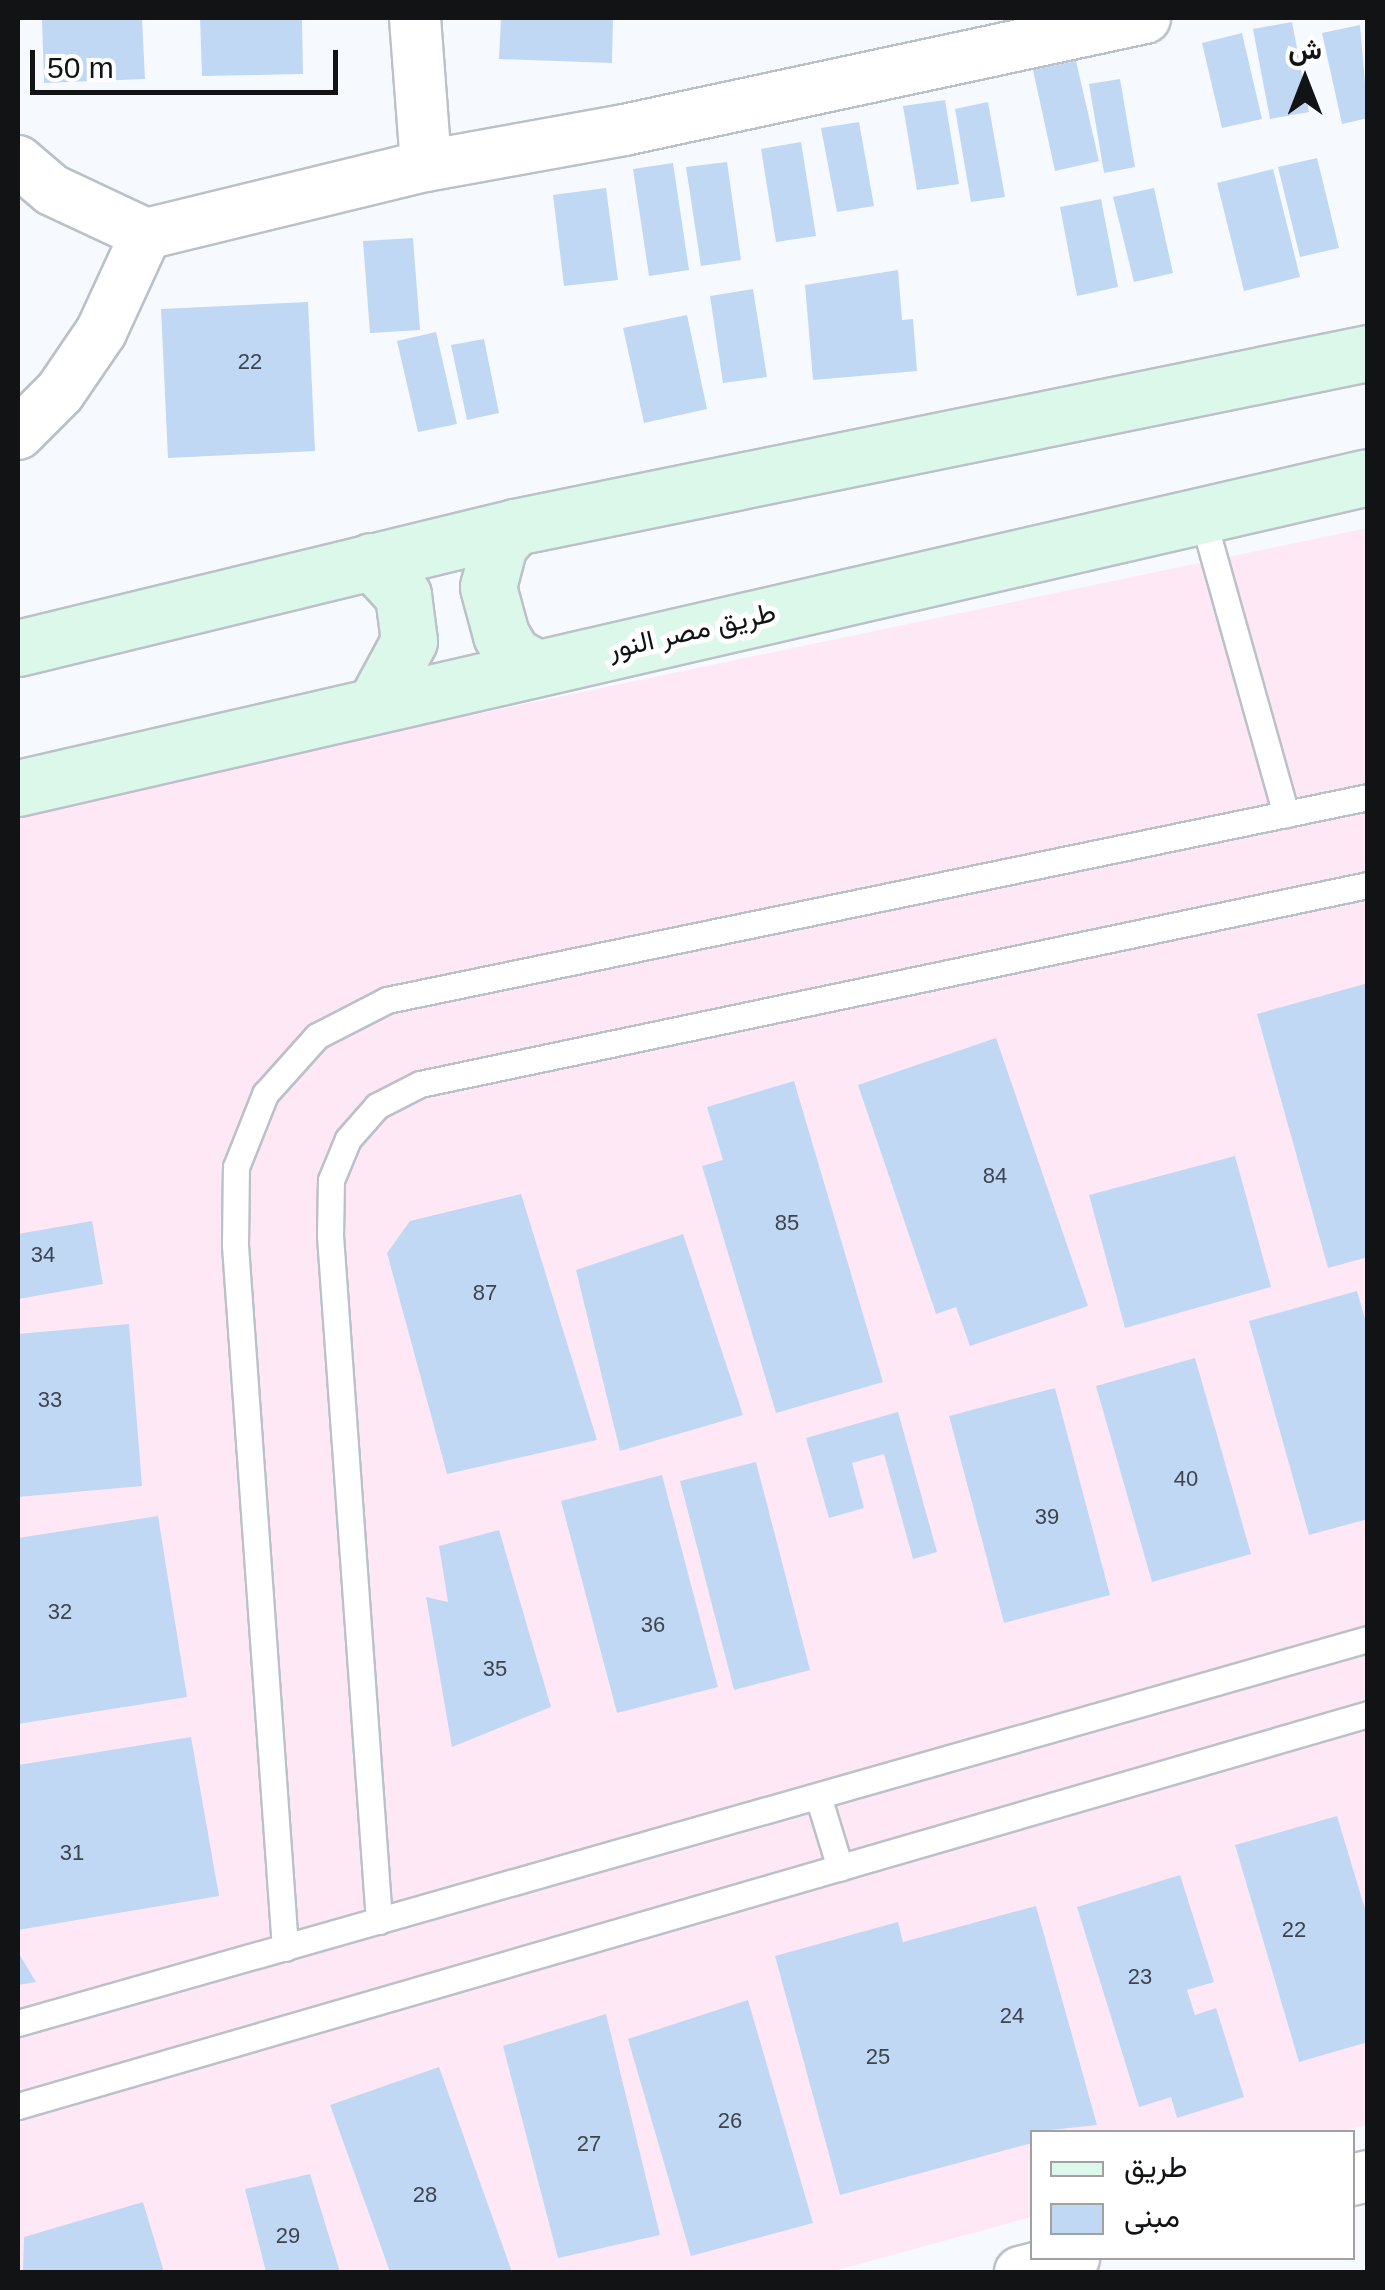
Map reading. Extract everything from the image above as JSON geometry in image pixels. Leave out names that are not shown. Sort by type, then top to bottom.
[{"type":"street","points":[[415,18],[426,166]]},
{"type":"street","points":[[18,160],[52,190],[146,234],[426,166],[624,130],[1144,18]]},
{"type":"street","points":[[18,434],[60,392],[101,332],[146,234]]},
{"type":"street","points":[[18,648],[515,527],[1368,352]]},
{"type":"street","name":"طريق مصر النور","points":[[18,788],[1201,512],[1368,478]]},
{"type":"street","points":[[515,527],[499,546],[488,587],[501,635],[514,655],[536,667]]},
{"type":"street","points":[[371,561],[403,594],[409,641],[376,704]]},
{"type":"street","points":[[1020,2272],[1066,2260]]},
{"type":"lane","points":[[1201,512],[1286,814]]},
{"type":"lane","points":[[286,1948],[234,1245],[236,1167],[265,1094],[318,1036],[387,1000],[1368,797]]},
{"type":"lane","points":[[379,1921],[330,1236],[331,1180],[348,1139],[377,1106],[420,1084],[1368,885]]},
{"type":"lane","points":[[18,2023],[1368,1640]]},
{"type":"lane","points":[[18,2106],[1368,1714]]},
{"type":"lane","points":[[818,1796],[840,1868]]},
{"type":"shaded area","points":[[1367,528],[1367,2125],[1348,2130],[1030,2130],[1030,2218],[830,2272],[18,2272],[18,810]]},
{"type":"building","points":[[42,18],[142,18],[145,79],[44,83]]},
{"type":"building","points":[[200,18],[302,18],[303,74],[202,76]]},
{"type":"building","points":[[501,18],[613,18],[612,63],[499,59]]},
{"type":"building","points":[[1292,22],[1309,112],[1270,119],[1253,29]]},
{"type":"building","points":[[1360,25],[1368,118],[1342,124],[1322,33]]},
{"type":"building","points":[[1242,33],[1262,119],[1222,128],[1202,43]]},
{"type":"building","points":[[1076,61],[1099,161],[1055,171],[1033,70]]},
{"type":"building","points":[[1120,79],[1135,167],[1104,173],[1089,84]]},
{"type":"building","points":[[945,100],[959,184],[917,190],[903,106]]},
{"type":"building","points":[[988,102],[1005,197],[971,202],[955,109]]},
{"type":"building","points":[[859,122],[874,206],[837,212],[821,128]]},
{"type":"building","points":[[801,142],[816,236],[776,242],[761,149]]},
{"type":"building","points":[[1317,158],[1339,248],[1300,257],[1278,167]]},
{"type":"building","points":[[727,162],[741,260],[701,266],[686,167]]},
{"type":"building","points":[[673,163],[689,270],[649,276],[633,169]]},
{"type":"building","points":[[1273,169],[1300,277],[1244,291],[1217,183]]},
{"type":"building","points":[[606,188],[618,280],[564,286],[553,195]]},
{"type":"building","points":[[1154,188],[1173,273],[1134,282],[1113,197]]},
{"type":"building","points":[[1101,199],[1118,287],[1077,296],[1060,207]]},
{"type":"building","points":[[413,238],[420,330],[370,333],[363,241]]},
{"type":"building","points":[[898,270],[902,320],[913,319],[917,371],[813,380],[805,285]]},
{"type":"building","points":[[753,289],[767,377],[723,383],[710,296]]},
{"type":"building","points":[[308,302],[315,451],[168,458],[161,309]]},
{"type":"building","points":[[687,315],[707,409],[644,423],[623,328]]},
{"type":"building","points":[[436,332],[457,424],[418,432],[397,341]]},
{"type":"building","points":[[484,339],[499,413],[467,420],[451,345]]},
{"type":"building","points":[[1368,983],[1368,1257],[1328,1268],[1257,1014]]},
{"type":"building","points":[[996,1038],[1088,1306],[970,1346],[956,1307],[936,1314],[858,1085]]},
{"type":"building","points":[[794,1081],[883,1382],[776,1413],[702,1166],[723,1160],[707,1107]]},
{"type":"building","points":[[1235,1156],[1271,1287],[1125,1328],[1089,1195]]},
{"type":"building","points":[[521,1194],[597,1440],[447,1474],[387,1253],[410,1221]]},
{"type":"building","points":[[92,1221],[103,1284],[18,1299],[18,1234]]},
{"type":"building","points":[[683,1234],[743,1415],[620,1451],[576,1270]]},
{"type":"building","points":[[1357,1291],[1368,1329],[1368,1519],[1309,1535],[1249,1321]]},
{"type":"building","points":[[129,1324],[142,1486],[18,1497],[18,1334]]},
{"type":"building","points":[[1195,1358],[1251,1554],[1152,1582],[1096,1386]]},
{"type":"building","points":[[1055,1388],[1110,1595],[1004,1623],[949,1416]]},
{"type":"building","points":[[898,1412],[937,1552],[913,1559],[884,1454],[852,1463],[864,1508],[829,1518],[806,1438]]},
{"type":"building","points":[[756,1462],[810,1670],[734,1690],[680,1481]]},
{"type":"building","points":[[662,1475],[718,1687],[617,1713],[561,1501]]},
{"type":"building","points":[[158,1516],[187,1697],[18,1724],[18,1538]]},
{"type":"building","points":[[499,1530],[551,1707],[452,1747],[426,1597],[448,1602],[439,1546]]},
{"type":"building","points":[[191,1737],[219,1896],[18,1930],[18,1765]]},
{"type":"building","points":[[1337,1816],[1368,1919],[1368,2042],[1299,2062],[1235,1845]]},
{"type":"building","points":[[1180,1875],[1214,1982],[1187,1990],[1195,2015],[1216,2008],[1244,2097],[1177,2118],[1171,2097],[1139,2107],[1077,1907]]},
{"type":"building","points":[[1036,1906],[1097,2125],[1030,2130],[1030,2144],[840,2195],[775,1956],[898,1922],[903,1942]]},
{"type":"building","points":[[18,1952],[36,1982],[18,1985]]},
{"type":"building","points":[[748,2000],[813,2223],[691,2256],[628,2039]]},
{"type":"building","points":[[606,2014],[660,2235],[558,2258],[503,2046]]},
{"type":"building","points":[[439,2067],[512,2272],[390,2272],[330,2105]]},
{"type":"building","points":[[310,2174],[340,2272],[266,2272],[245,2189]]},
{"type":"building","points":[[143,2202],[164,2272],[23,2272],[24,2237]]}]
